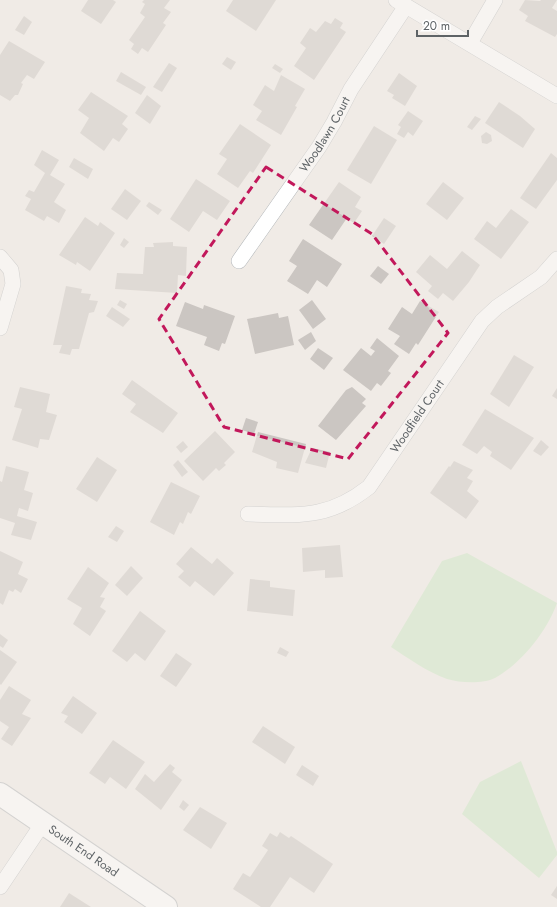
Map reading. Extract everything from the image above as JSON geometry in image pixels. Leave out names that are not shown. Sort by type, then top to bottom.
[{"type":"main road","name":"South End Road","points":[[0,794],[166,907]]},
{"type":"street","points":[[470,43],[495,0]]},
{"type":"street","points":[[401,3],[557,96]]},
{"type":"street","name":"Woodlawn Court","points":[[240,261],[319,147],[401,3]]},
{"type":"street","points":[[0,257],[10,270],[13,284],[0,328]]},
{"type":"street","name":"Woodfield Court","points":[[248,514],[300,515],[318,513],[345,504],[369,487],[482,321],[497,306],[541,277],[557,259]]},
{"type":"street","points":[[0,887],[42,823]]},
{"type":"highlighted area","points":[[266,167],[372,234],[448,333],[348,459],[224,427],[159,319]]},
{"type":"green space","points":[[467,553],[557,603],[553,614],[540,635],[515,664],[495,678],[478,682],[447,679],[432,673],[391,647],[442,561]]},
{"type":"green space","points":[[521,761],[557,852],[557,855],[539,878],[462,814],[480,782]]},
{"type":"building","points":[[88,0],[113,0],[116,2],[101,24],[81,11]]},
{"type":"building","points":[[144,0],[170,0],[164,8],[171,12],[163,23],[166,25],[148,52],[142,48],[138,54],[131,49],[134,44],[129,40],[145,17],[140,13],[145,4],[142,2]]},
{"type":"building","points":[[233,0],[276,0],[256,31],[226,11]]},
{"type":"building","points":[[525,0],[557,0],[552,8],[557,11],[557,34],[555,37],[525,21],[528,16],[519,10]]},
{"type":"building","points":[[24,16],[32,22],[24,35],[15,30]]},
{"type":"building","points":[[335,18],[343,23],[340,28],[346,32],[314,80],[294,66],[306,48],[300,43],[310,28],[316,32],[325,21],[331,24]]},
{"type":"building","points":[[9,41],[45,62],[34,79],[27,75],[21,83],[23,84],[18,95],[15,95],[10,101],[0,95],[0,55]]},
{"type":"building","points":[[227,57],[236,62],[231,70],[222,64]]},
{"type":"building","points":[[169,63],[177,68],[162,92],[153,87]]},
{"type":"building","points":[[275,64],[283,69],[280,73],[272,68]]},
{"type":"building","points":[[121,72],[146,87],[141,95],[116,81]]},
{"type":"building","points":[[399,73],[417,86],[405,106],[392,98],[394,95],[387,91]]},
{"type":"building","points":[[281,75],[305,89],[295,106],[297,107],[281,135],[256,120],[262,111],[253,105],[265,85],[274,91]]},
{"type":"building","points":[[91,92],[128,116],[122,124],[128,129],[119,142],[113,138],[104,151],[80,133],[89,118],[78,110]]},
{"type":"building","points":[[147,95],[161,106],[150,124],[135,113]]},
{"type":"building","points":[[499,102],[520,116],[535,129],[523,148],[485,123]]},
{"type":"building","points":[[408,111],[423,121],[413,136],[408,132],[404,138],[397,134],[401,127],[398,125]]},
{"type":"building","points":[[475,116],[481,119],[472,130],[467,127]]},
{"type":"building","points":[[240,124],[271,145],[253,173],[250,171],[238,188],[217,174],[227,159],[219,154]]},
{"type":"building","points":[[374,126],[397,140],[371,184],[347,170]]},
{"type":"building","points":[[486,132],[491,135],[492,141],[487,144],[482,143],[481,136]]},
{"type":"building","points":[[42,150],[59,160],[50,175],[65,184],[54,202],[66,210],[59,223],[47,216],[44,221],[25,210],[31,199],[25,196],[29,190],[34,192],[45,173],[34,165]]},
{"type":"building","points":[[551,153],[557,158],[557,180],[536,209],[520,198]]},
{"type":"building","points":[[74,158],[93,169],[88,179],[69,167]]},
{"type":"building","points":[[196,179],[230,201],[217,220],[203,211],[189,232],[170,219]]},
{"type":"building","points":[[339,182],[361,197],[355,207],[362,211],[354,223],[347,218],[332,240],[309,225]]},
{"type":"building","points":[[443,182],[464,198],[447,220],[426,204]]},
{"type":"building","points":[[125,189],[141,201],[127,220],[111,209]]},
{"type":"building","points":[[149,202],[162,210],[158,215],[146,206]]},
{"type":"building","points":[[511,209],[529,222],[501,259],[474,239],[487,221],[496,228]]},
{"type":"building","points":[[85,217],[98,226],[100,222],[115,233],[90,271],[77,262],[76,265],[59,255]]},
{"type":"building","points":[[384,218],[396,226],[384,244],[372,236]]},
{"type":"building","points":[[124,238],[129,242],[124,248],[120,245]]},
{"type":"building","points":[[303,239],[342,264],[327,287],[317,280],[308,294],[287,281],[297,266],[289,261]]},
{"type":"building","points":[[173,242],[173,246],[187,247],[186,276],[178,275],[177,293],[115,289],[117,273],[143,274],[145,247],[154,247],[153,243]]},
{"type":"building","points":[[462,251],[480,265],[469,282],[453,301],[443,293],[438,299],[428,291],[432,286],[416,272],[430,255],[447,269]]},
{"type":"building","points":[[378,266],[389,274],[381,284],[370,276]]},
{"type":"building","points":[[66,286],[82,289],[81,293],[91,294],[89,300],[98,301],[94,312],[89,313],[79,349],[72,349],[70,355],[59,353],[62,345],[53,345]]},
{"type":"building","points":[[120,300],[127,304],[124,309],[117,305]]},
{"type":"building","points":[[312,300],[326,319],[313,329],[299,310]]},
{"type":"building","points":[[420,301],[439,312],[418,345],[416,343],[409,354],[394,344],[400,336],[388,329],[402,307],[412,314]]},
{"type":"building","points":[[185,302],[203,309],[204,305],[235,316],[225,344],[222,343],[219,351],[204,345],[207,337],[176,326]]},
{"type":"building","points":[[112,307],[130,319],[123,327],[106,316]]},
{"type":"building","points":[[278,313],[279,318],[288,316],[294,345],[255,354],[247,319]]},
{"type":"building","points":[[311,332],[316,341],[305,350],[298,340]]},
{"type":"building","points":[[377,338],[399,356],[388,371],[391,373],[381,386],[377,383],[371,391],[343,370],[361,348],[371,356],[375,351],[370,348]]},
{"type":"building","points":[[318,348],[333,358],[324,370],[310,359]]},
{"type":"building","points":[[514,355],[534,367],[509,407],[490,394]]},
{"type":"building","points":[[132,380],[178,413],[163,433],[130,412],[136,404],[122,394]]},
{"type":"building","points":[[20,387],[50,394],[46,412],[57,415],[49,440],[40,439],[38,448],[12,440],[22,409],[14,407]]},
{"type":"building","points":[[352,387],[366,399],[362,403],[366,406],[336,440],[318,426],[346,390]]},
{"type":"building","points":[[557,388],[557,399],[552,396]]},
{"type":"building","points":[[485,409],[534,438],[511,470],[490,456],[492,452],[484,446],[477,454],[462,445]]},
{"type":"building","points":[[246,418],[258,422],[254,434],[242,430]]},
{"type":"building","points":[[215,431],[235,452],[224,463],[226,465],[219,471],[216,468],[203,481],[184,461]]},
{"type":"building","points":[[258,432],[306,444],[298,473],[276,468],[277,462],[252,452]]},
{"type":"building","points":[[541,440],[549,447],[541,456],[533,451]]},
{"type":"building","points":[[183,441],[188,447],[181,453],[176,447]]},
{"type":"building","points":[[312,448],[330,452],[326,468],[305,463]]},
{"type":"building","points":[[97,457],[117,470],[97,502],[76,489]]},
{"type":"building","points":[[178,460],[188,472],[182,477],[173,465]]},
{"type":"building","points":[[454,461],[473,470],[467,478],[473,481],[467,491],[479,501],[466,519],[430,493]]},
{"type":"building","points":[[6,466],[29,472],[24,490],[33,493],[28,511],[19,508],[17,516],[37,522],[31,540],[11,535],[15,523],[0,518],[0,481],[2,482]]},
{"type":"building","points":[[171,482],[200,496],[191,514],[188,512],[183,524],[180,522],[174,535],[150,522]]},
{"type":"building","points":[[116,526],[124,531],[117,542],[108,537]]},
{"type":"building","points":[[340,545],[343,577],[325,578],[325,570],[303,572],[302,548]]},
{"type":"building","points":[[191,547],[212,564],[217,558],[234,573],[214,596],[195,581],[190,587],[178,577],[184,571],[176,564]]},
{"type":"building","points":[[0,551],[23,562],[18,574],[28,579],[21,593],[15,589],[13,592],[9,590],[3,605],[0,603]]},
{"type":"building","points":[[131,566],[143,578],[127,596],[115,585]]},
{"type":"building","points":[[88,567],[109,583],[100,597],[105,598],[100,607],[106,611],[90,636],[73,624],[82,608],[67,599]]},
{"type":"building","points":[[250,579],[270,581],[270,587],[295,590],[293,616],[247,611]]},
{"type":"building","points":[[140,611],[166,631],[145,661],[135,653],[127,662],[112,651]]},
{"type":"building","points":[[0,634],[8,640],[3,648],[0,646]]},
{"type":"building","points":[[280,647],[289,652],[286,657],[277,653]]},
{"type":"building","points":[[0,650],[17,662],[1,685],[0,684]]},
{"type":"building","points":[[176,653],[192,664],[176,687],[160,676]]},
{"type":"building","points":[[9,686],[31,700],[22,714],[31,718],[12,746],[1,739],[9,727],[0,721],[0,700]]},
{"type":"building","points":[[73,696],[97,713],[82,734],[64,722],[68,716],[61,713]]},
{"type":"building","points":[[263,726],[295,747],[285,764],[252,742]]},
{"type":"building","points":[[113,740],[145,762],[126,789],[110,777],[105,784],[89,773]]},
{"type":"building","points":[[170,764],[175,768],[172,772],[182,780],[161,810],[135,789],[145,774],[154,782]]},
{"type":"building","points":[[302,765],[319,776],[313,786],[296,775]]},
{"type":"building","points":[[183,800],[189,805],[184,811],[179,807]]},
{"type":"building","points":[[200,807],[227,823],[211,849],[183,830]]},
{"type":"building","points":[[280,832],[289,838],[291,836],[333,864],[314,893],[290,877],[270,907],[261,907],[233,889],[243,873],[250,877],[268,850],[262,846],[270,833],[277,837]]},
{"type":"building","points":[[557,886],[557,899],[551,895]]},
{"type":"building","points":[[69,893],[91,907],[60,907]]}]
